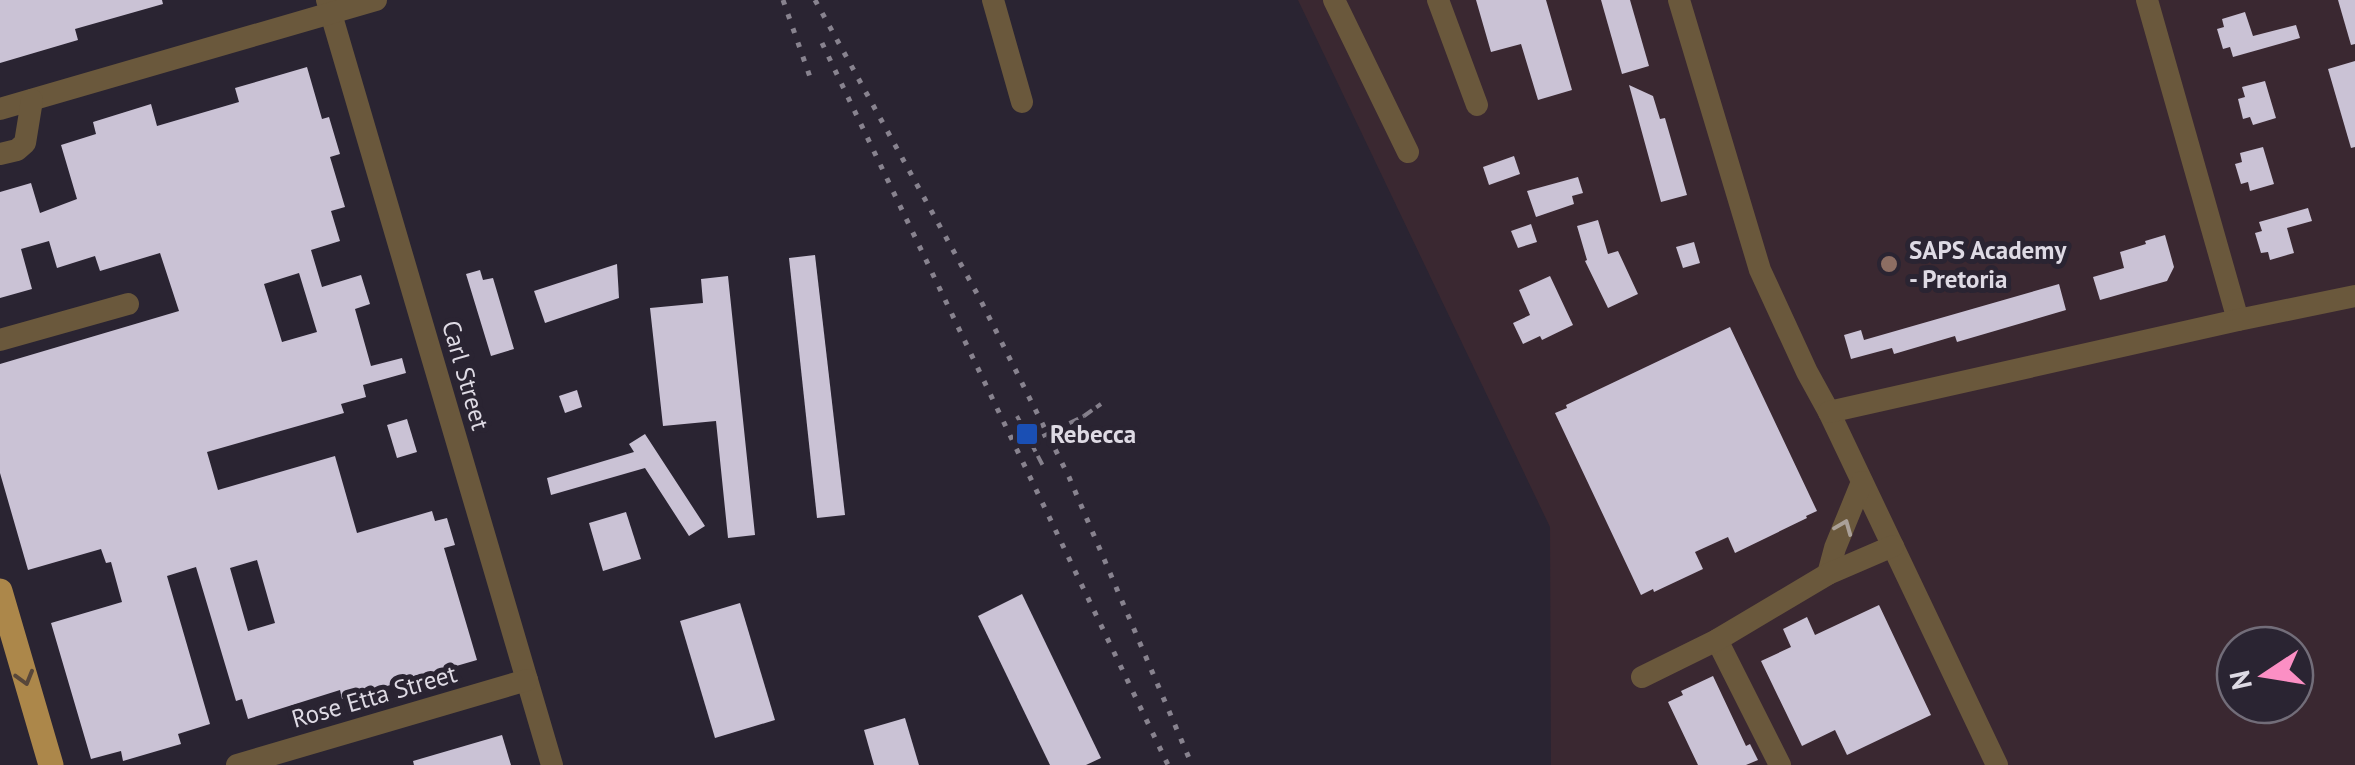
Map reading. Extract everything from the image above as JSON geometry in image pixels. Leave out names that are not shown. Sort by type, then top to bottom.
[{"type":"main road","points":[[0,591],[51,765]]},
{"type":"street","points":[[0,109],[329,7],[376,0]]},
{"type":"street","points":[[993,0],[1022,102]]},
{"type":"street","points":[[1334,0],[1408,152]]},
{"type":"street","points":[[1438,0],[1478,105]]},
{"type":"street","points":[[1679,0],[1760,270],[1997,765]]},
{"type":"street","points":[[2147,0],[2238,320]]},
{"type":"street","name":"Carl Street","points":[[329,7],[552,765]]},
{"type":"street","points":[[0,154],[17,150],[25,143],[32,100]]},
{"type":"street","points":[[1829,412],[2355,296]]},
{"type":"street","points":[[0,340],[128,304]]},
{"type":"street","points":[[1828,574],[1862,482]]},
{"type":"street","points":[[1642,677],[1718,640],[1828,574],[1893,546]]},
{"type":"street","points":[[1718,640],[1780,765]]},
{"type":"street","name":"Rose Etta Street","points":[[237,765],[527,680]]},
{"type":"path","points":[[1030,444],[1102,404]]},
{"type":"path","points":[[1017,416],[1043,466]]},
{"type":"shaded area","name":"SAPS Academy - Pretoria","points":[[1298,0],[2355,0],[2355,765],[1551,765],[1550,527]]},
{"type":"building","points":[[0,0],[162,0],[163,4],[75,29],[78,40],[0,63]]},
{"type":"building","points":[[1476,0],[1546,0],[1572,90],[1538,100],[1521,44],[1491,52]]},
{"type":"building","points":[[1601,0],[1630,0],[1649,66],[1622,74]]},
{"type":"building","points":[[2338,0],[2355,0],[2355,44],[2351,45]]},
{"type":"building","points":[[2245,12],[2253,36],[2296,25],[2300,38],[2233,57],[2230,47],[2223,49],[2217,29],[2224,27],[2222,19]]},
{"type":"building","points":[[2355,61],[2355,147],[2351,148],[2328,69]]},
{"type":"building","points":[[307,67],[322,119],[329,117],[340,154],[330,157],[345,207],[331,211],[340,241],[311,250],[322,287],[361,275],[370,304],[355,309],[371,366],[402,358],[406,373],[363,385],[366,397],[341,404],[344,413],[207,452],[218,490],[335,456],[357,533],[432,511],[435,521],[447,518],[455,545],[444,548],[477,660],[342,699],[340,690],[248,719],[242,699],[236,701],[196,567],[167,576],[210,724],[178,734],[181,744],[123,761],[121,751],[91,759],[51,623],[122,602],[111,562],[106,563],[101,549],[28,570],[0,473],[0,364],[179,311],[160,253],[100,271],[95,256],[57,268],[49,241],[21,249],[32,289],[0,298],[0,192],[31,183],[40,213],[77,199],[61,145],[96,134],[93,122],[151,104],[157,126],[239,102],[235,88]],"holes":[[[299,273],[317,332],[282,342],[264,284]],[[257,560],[275,623],[248,631],[230,568]]]},
{"type":"building","points":[[2265,81],[2276,118],[2253,125],[2250,117],[2243,119],[2238,99],[2245,97],[2242,87]]},
{"type":"building","points":[[1629,85],[1653,96],[1660,119],[1665,118],[1687,195],[1661,202]]},
{"type":"building","points":[[2263,147],[2274,184],[2250,191],[2248,182],[2241,184],[2235,164],[2242,162],[2240,153]]},
{"type":"building","points":[[1514,156],[1520,174],[1489,185],[1483,167]]},
{"type":"building","points":[[1578,177],[1583,193],[1572,196],[1574,204],[1536,217],[1527,191]]},
{"type":"building","points":[[2308,208],[2312,221],[2287,228],[2294,253],[2270,260],[2268,252],[2261,253],[2255,233],[2262,231],[2259,222]]},
{"type":"building","points":[[1598,220],[1608,254],[1618,251],[1638,294],[1608,308],[1585,261],[1577,226]]},
{"type":"building","points":[[1531,224],[1537,242],[1518,248],[1511,231]]},
{"type":"building","points":[[2165,235],[2174,267],[2167,281],[2100,300],[2093,277],[2124,268],[2120,252]]},
{"type":"building","points":[[1694,242],[1700,263],[1683,268],[1676,247]]},
{"type":"building","points":[[815,255],[845,515],[817,518],[789,258]]},
{"type":"building","points":[[617,264],[619,298],[545,323],[534,291]]},
{"type":"building","points":[[480,270],[483,280],[493,278],[514,349],[491,356],[466,274]]},
{"type":"building","points":[[728,276],[755,535],[728,538],[716,421],[663,426],[650,308],[703,303],[701,279]]},
{"type":"building","points":[[1550,276],[1573,325],[1542,340],[1540,336],[1523,344],[1513,323],[1530,315],[1519,290]]},
{"type":"building","points":[[2059,284],[2066,310],[1957,342],[1955,336],[1894,354],[1892,348],[1851,359],[1844,335],[1861,330],[1864,340]]},
{"type":"building","points":[[1730,327],[1817,511],[1735,553],[1728,537],[1695,552],[1703,569],[1641,595],[1555,413]]},
{"type":"building","points":[[577,390],[582,407],[565,413],[559,396]]},
{"type":"building","points":[[407,419],[417,452],[397,458],[387,425]]},
{"type":"building","points":[[645,434],[705,526],[689,536],[645,468],[551,495],[547,478],[634,452],[629,444]]},
{"type":"building","points":[[626,512],[641,559],[603,571],[589,523]]},
{"type":"building","points":[[1022,594],[1101,758],[1086,765],[1050,765],[978,616]]},
{"type":"building","points":[[740,603],[775,720],[715,738],[680,621]]},
{"type":"building","points":[[1879,605],[1931,715],[1847,755],[1835,730],[1802,746],[1761,661],[1791,647],[1783,629],[1807,617],[1815,635]]},
{"type":"building","points":[[1713,676],[1746,746],[1750,744],[1758,760],[1746,765],[1698,765],[1668,702],[1683,695],[1681,691]]},
{"type":"building","points":[[905,718],[919,765],[874,765],[864,730]]},
{"type":"building","points":[[502,735],[511,765],[414,765],[413,761]]},
{"type":"railway","points":[[783,0],[810,77]]},
{"type":"railway","points":[[815,0],[980,299],[1069,477],[1192,765]]},
{"type":"railway","points":[[822,43],[1168,765]]},
{"type":"place","name":"SAPS Academy - Pretoria","points":[[1889,264]]},
{"type":"place","name":"Rebecca","points":[[1027,434]]}]
